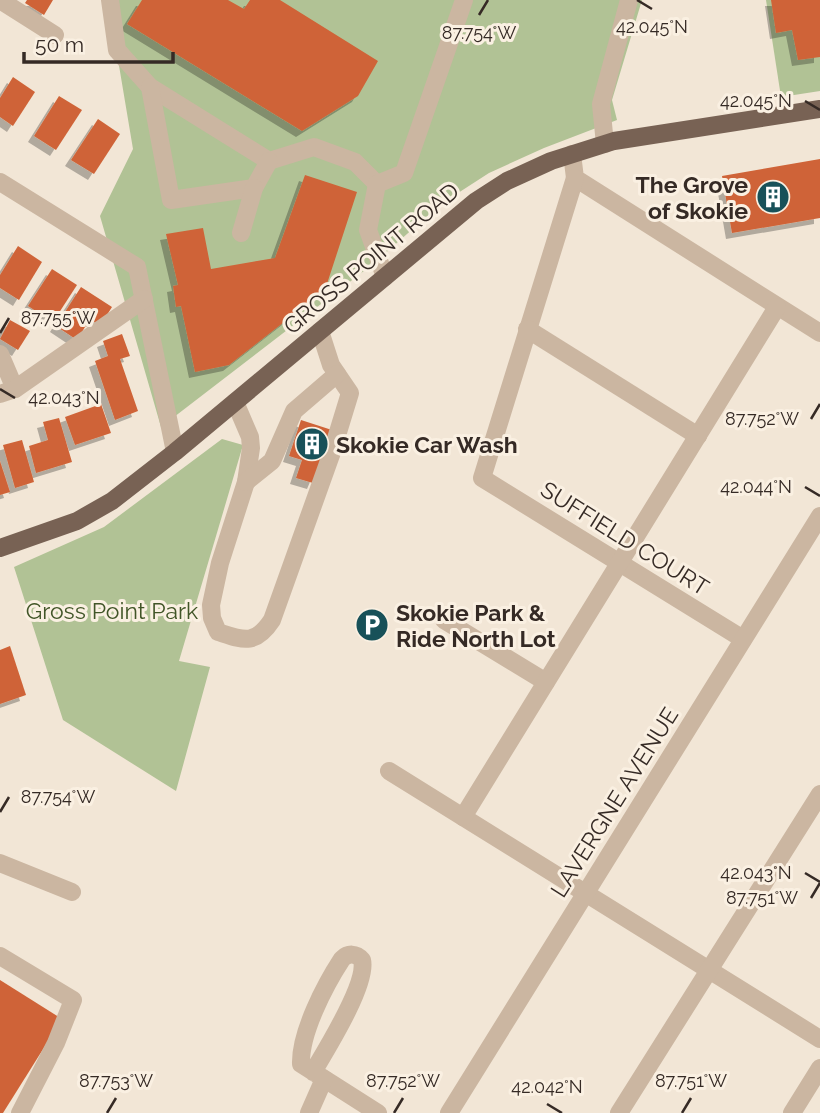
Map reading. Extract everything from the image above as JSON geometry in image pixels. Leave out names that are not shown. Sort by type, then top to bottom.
[{"type":"main road","name":"GROSS POINT ROAD","points":[[0,548],[76,521],[112,501],[176,452],[476,201],[507,181],[572,154],[605,144],[820,109]]},
{"type":"street","points":[[0,0],[55,35]]},
{"type":"street","points":[[110,0],[117,50],[150,87],[270,162]]},
{"type":"street","points":[[377,184],[404,173],[464,0]]},
{"type":"street","points":[[605,144],[601,104],[629,0]]},
{"type":"street","points":[[150,87],[171,200],[254,188]]},
{"type":"street","points":[[242,233],[254,188],[270,162],[314,147],[355,162],[377,184]]},
{"type":"street","points":[[572,154],[575,178],[527,329],[698,436]]},
{"type":"street","points":[[575,178],[777,307],[818,329]]},
{"type":"street","points":[[0,182],[137,267],[176,452]]},
{"type":"street","points":[[377,184],[368,230],[385,277]]},
{"type":"street","points":[[0,354],[7,391],[144,299]]},
{"type":"street","points":[[464,817],[777,307]]},
{"type":"street","name":"SUFFIELD COURT","points":[[527,329],[482,478],[743,639]]},
{"type":"street","points":[[235,402],[250,437],[251,448],[246,482],[220,564],[211,605],[212,618],[218,632],[245,640],[262,634],[272,620],[351,393],[331,365],[320,331]]},
{"type":"street","points":[[246,482],[272,461],[294,411],[337,374]]},
{"type":"street","name":"LAVERGNE AVENUE","points":[[449,1113],[820,516]]},
{"type":"street","points":[[444,620],[546,682]]},
{"type":"street","points":[[388,771],[820,1039]]},
{"type":"street","points":[[619,1113],[820,794]]},
{"type":"street","points":[[0,863],[72,892]]},
{"type":"street","points":[[309,1113],[313,1072],[304,1040],[344,957],[351,954],[358,956],[363,962],[363,974],[335,1035],[313,1072]]},
{"type":"street","points":[[0,956],[73,1000],[56,1043],[20,1113]]},
{"type":"street","points":[[792,1113],[820,1068]]},
{"type":"street","points":[[313,1072],[378,1113]]},
{"type":"green space","points":[[108,0],[642,0],[612,100],[617,120],[489,173],[441,204],[373,264],[161,427],[100,216],[133,149]]},
{"type":"green space","points":[[766,0],[820,0],[820,91],[781,97]]},
{"type":"green space","name":"Gross Point Park","points":[[222,439],[243,445],[179,661],[210,667],[176,791],[63,720],[14,567],[104,527]]},
{"type":"building","points":[[27,0],[53,0],[44,15],[25,3]]},
{"type":"building","points":[[142,0],[228,0],[244,9],[250,0],[280,0],[378,61],[358,96],[302,131],[127,24]]},
{"type":"building","points":[[771,0],[820,0],[820,57],[798,60],[792,30],[776,33]]},
{"type":"building","points":[[13,77],[35,92],[13,126],[0,117],[0,98]]},
{"type":"building","points":[[59,96],[82,110],[56,150],[34,136]]},
{"type":"building","points":[[98,119],[120,134],[94,174],[71,160]]},
{"type":"building","name":"The Grove of Skokie","points":[[820,159],[820,218],[732,233],[722,176]]},
{"type":"building","points":[[305,175],[357,192],[325,290],[229,365],[195,372],[181,306],[176,307],[173,286],[178,285],[166,234],[203,228],[211,269],[275,258]]},
{"type":"building","points":[[18,246],[42,262],[19,300],[0,288],[0,275]]},
{"type":"building","points":[[52,269],[77,285],[53,322],[28,306]]},
{"type":"building","points":[[81,287],[112,307],[100,326],[90,319],[77,340],[56,326]]},
{"type":"building","points":[[10,320],[30,331],[18,350],[0,339]]},
{"type":"building","points":[[122,334],[130,356],[120,359],[138,411],[115,420],[95,361],[108,356],[103,341]]},
{"type":"building","points":[[101,404],[111,433],[75,445],[65,417]]},
{"type":"building","points":[[59,418],[72,462],[36,473],[29,446],[48,440],[43,422]]},
{"type":"building","name":"Skokie Car Wash","points":[[301,420],[335,431],[313,483],[296,478],[302,460],[289,456]]},
{"type":"building","points":[[22,440],[34,482],[15,488],[3,445]]},
{"type":"building","points":[[0,461],[10,492],[0,495]]},
{"type":"building","points":[[10,646],[26,695],[0,704],[0,650]]},
{"type":"building","points":[[0,980],[62,1019],[3,1113],[0,1113]]},
{"type":"place","name":"The Grove of Skokie","points":[[773,197]]},
{"type":"place","name":"Skokie Car Wash","points":[[312,444]]},
{"type":"place","name":"Skokie Park & Ride North Lot","points":[[372,625]]}]
